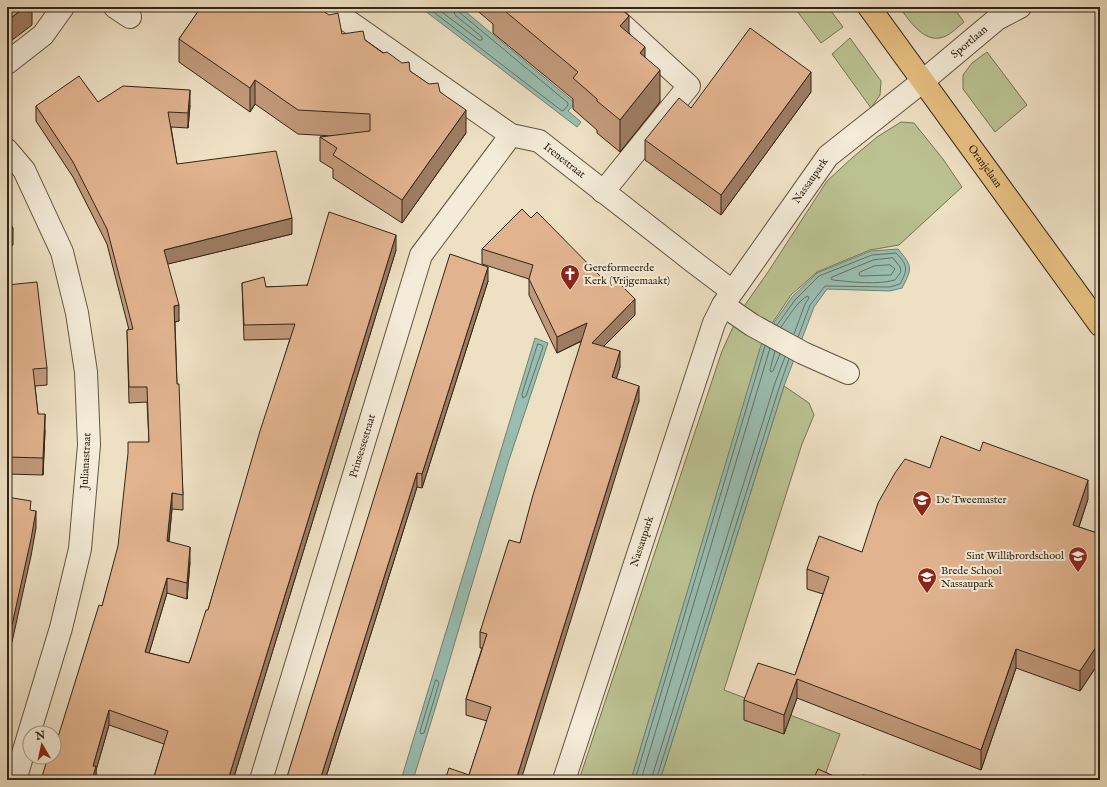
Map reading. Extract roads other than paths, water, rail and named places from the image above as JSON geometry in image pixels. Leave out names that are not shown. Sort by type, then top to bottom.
[{"type":"main road","name":"Oranjelaan","points":[[869,7],[1100,325]]},
{"type":"street","points":[[7,63],[43,35],[63,7]]},
{"type":"street","name":"Irenestraat","points":[[328,7],[511,135],[539,141],[695,263],[727,298]]},
{"type":"street","points":[[603,7],[689,86],[603,192]]},
{"type":"street","name":"Sportlaan","points":[[922,81],[997,19],[1020,7]]},
{"type":"street","name":"Nassaupark","points":[[564,780],[711,330],[727,298],[828,156],[922,81]]},
{"type":"street","name":"Prinsessestraat","points":[[261,780],[421,255],[511,135]]},
{"type":"street","name":"Julianastraat","points":[[7,150],[24,170],[62,252],[77,313],[86,372],[89,445],[80,549],[61,628],[15,780]]},
{"type":"street","points":[[727,298],[752,325],[803,353],[848,373]]},
{"type":"water","points":[[420,7],[460,7],[575,103],[568,111],[581,122],[577,127]]},
{"type":"water","points":[[898,249],[906,259],[909,267],[908,275],[902,288],[890,291],[827,289],[814,307],[784,386],[660,780],[631,780],[761,345],[769,330],[792,297],[817,273],[871,251]]},
{"type":"water","points":[[535,338],[548,343],[508,463],[413,780],[401,780]]},
{"type":"place","name":"Gereformeerde Kerk (Vrijgemaakt)","points":[[570,291]]},
{"type":"place","name":"De Tweemaster","points":[[922,517]]},
{"type":"place","name":"Sint Willibrordschool","points":[[1078,573]]},
{"type":"place","name":"Brede School Nassaupark","points":[[927,594]]}]
